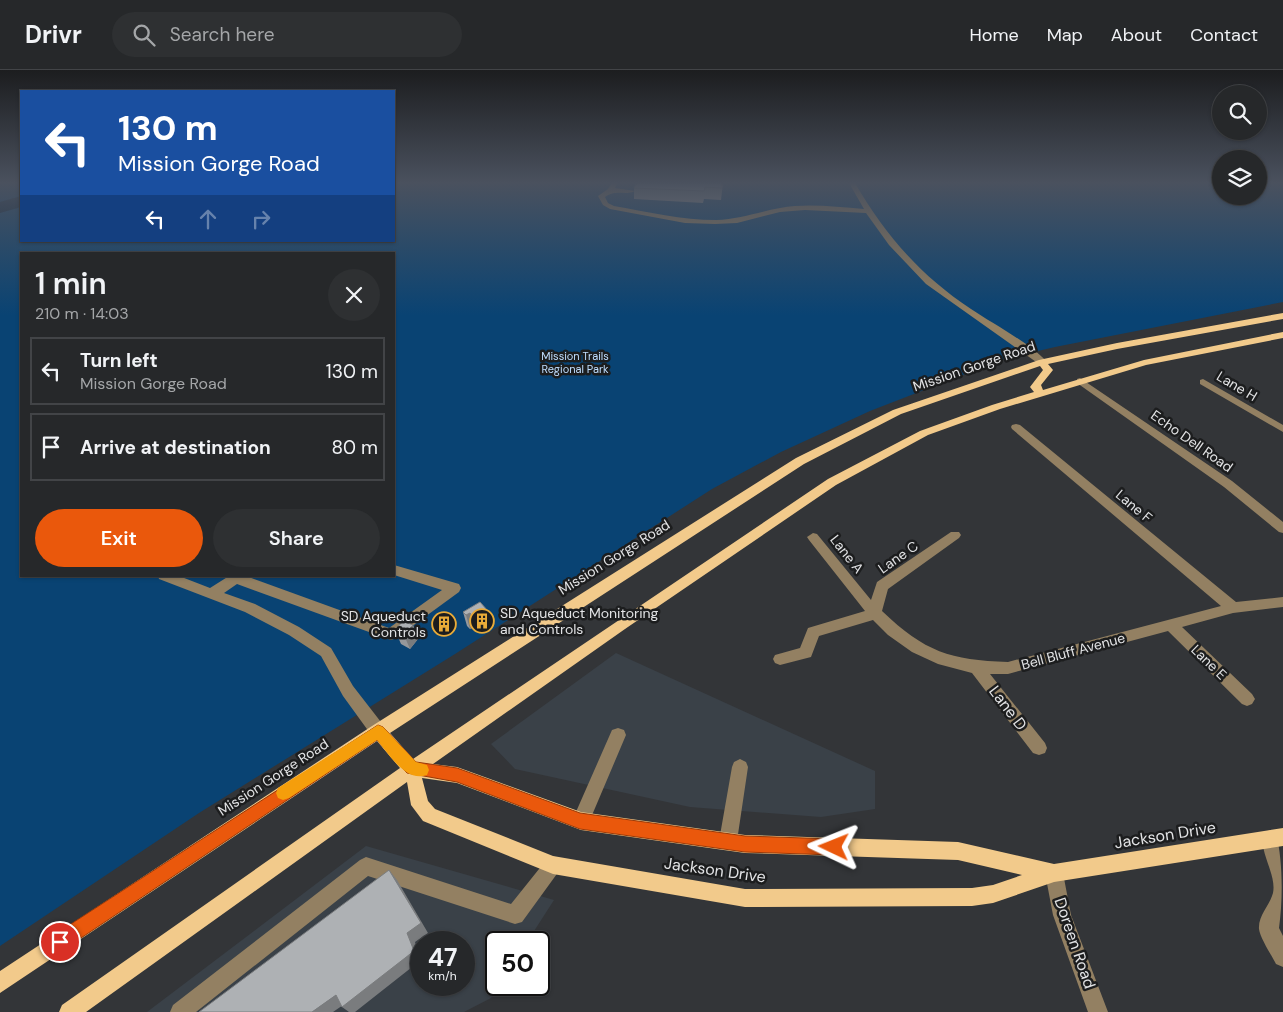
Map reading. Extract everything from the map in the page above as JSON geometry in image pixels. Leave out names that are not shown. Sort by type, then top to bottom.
[{"type":"main road","name":"Mission Gorge Road","points":[[0,983],[105,910],[378,731],[800,461],[898,412],[1042,362],[1117,346],[1283,316]]},
{"type":"main road","points":[[68,1012],[412,768],[832,482],[924,433],[996,407],[1144,363],[1283,335]]},
{"type":"main road","points":[[1040,393],[1036,384],[1048,370],[1042,362]]},
{"type":"main road","points":[[378,731],[412,768]]},
{"type":"main road","name":"Jackson Drive","points":[[1054,873],[958,851],[728,842],[580,821],[457,775],[412,768],[420,804],[428,815],[552,865],[745,898],[972,897],[993,894],[1054,873],[1277,838]]},
{"type":"street","points":[[877,227],[899,254],[944,294],[1042,362]]},
{"type":"street","name":"Echo Dell Road","points":[[1080,381],[1228,484],[1283,529]]},
{"type":"street","name":"Lane H","points":[[1203,382],[1283,429]]},
{"type":"street","name":"Lane F","points":[[1016,427],[1233,608]]},
{"type":"street","name":"Lane C","points":[[874,614],[882,586],[955,535]]},
{"type":"street","name":"Lane A","points":[[813,537],[874,614]]},
{"type":"street","points":[[212,594],[238,577],[391,634],[454,588],[395,570]]},
{"type":"street","points":[[167,577],[250,608],[294,631],[326,652],[348,691],[378,731]]},
{"type":"street","name":"Bell Bluff Avenue","points":[[874,614],[905,640],[921,650],[958,664],[977,668],[1000,668],[1233,608],[1283,602]]},
{"type":"street","points":[[780,659],[806,653],[813,632],[874,614]]},
{"type":"street","name":"Lane E","points":[[1171,625],[1247,699]]},
{"type":"street","name":"Lane D","points":[[977,668],[1039,748]]},
{"type":"street","points":[[580,821],[618,735]]},
{"type":"street","points":[[728,842],[740,767]]},
{"type":"street","points":[[1277,838],[1282,894],[1273,911],[1269,929],[1283,957]]},
{"type":"street","points":[[180,1012],[366,866],[515,915],[552,865]]},
{"type":"street","name":"Doreen Road","points":[[1054,873],[1062,915],[1098,1012]]},
{"type":"shaded area","points":[[616,653],[875,771],[875,809],[821,817],[690,807],[515,769],[491,744]]},
{"type":"shaded area","points":[[366,846],[554,900],[534,931],[485,931],[485,996],[492,996],[464,1012],[147,1012]]},
{"type":"green space","name":"Mission Trails Regional Park","points":[[0,227],[20,227],[20,242],[395,242],[395,227],[1283,227],[1283,302],[1055,347],[1004,359],[870,411],[781,452],[712,489],[455,654],[199,813],[0,946]]},
{"type":"building","points":[[480,602],[488,611],[474,618],[470,613],[466,615],[463,612]]},
{"type":"building","points":[[403,621],[413,625],[404,635],[395,630]]},
{"type":"building","points":[[389,870],[421,923],[407,933],[410,941],[410,954],[342,1007],[336,995],[312,1012],[199,1012]]},
{"type":"slow traffic","points":[[283,793],[378,731],[412,768],[422,770]]},
{"type":"place","name":"SD Aqueduct Monitoring and Controls","points":[[482,621]]},
{"type":"place","name":"SD Aqueduct Controls","points":[[444,624]]},
{"type":"route","points":[[60,942],[105,910],[378,731],[412,768],[457,775],[580,821],[745,844],[834,847]]}]
